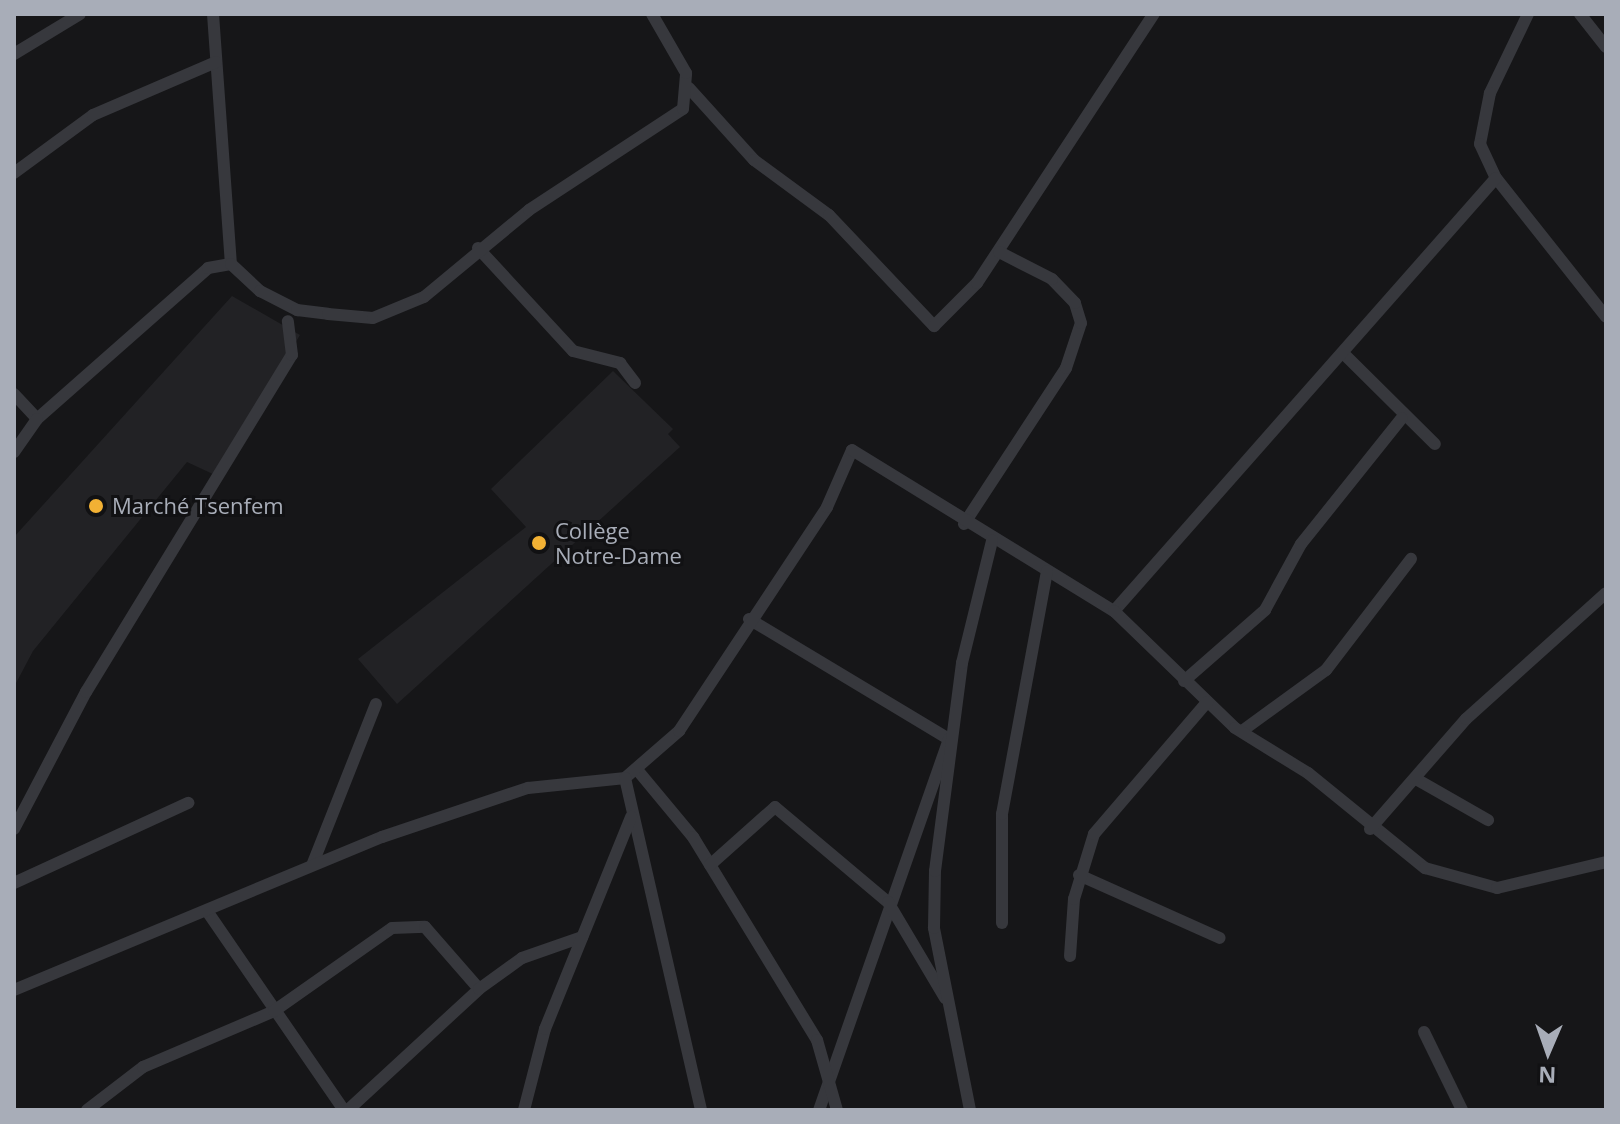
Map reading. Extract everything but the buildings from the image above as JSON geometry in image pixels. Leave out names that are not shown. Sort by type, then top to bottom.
[{"type":"street","points":[[14,54],[80,14]]},
{"type":"street","points":[[213,14],[231,264],[260,291],[297,310],[373,318],[424,297],[478,248],[683,109],[689,88]]},
{"type":"street","points":[[653,16],[689,88],[754,160],[829,215],[934,326],[956,307],[999,252],[1154,14]]},
{"type":"street","points":[[1528,14],[1481,120],[1480,144],[1496,178],[1606,317]]},
{"type":"street","points":[[1580,14],[1606,47]]},
{"type":"street","points":[[14,173],[93,115],[216,62]]},
{"type":"street","points":[[1114,611],[1179,531],[1346,356],[1496,178]]},
{"type":"street","points":[[478,248],[573,351],[620,363],[635,383]]},
{"type":"street","points":[[964,524],[1066,368],[1081,323],[1075,303],[1052,279],[999,252]]},
{"type":"street","points":[[14,452],[37,419],[130,330],[208,268],[231,264]]},
{"type":"street","points":[[14,829],[86,692],[292,355],[288,321]]},
{"type":"street","points":[[1346,356],[1402,418],[1435,444]]},
{"type":"street","points":[[14,394],[37,419]]},
{"type":"street","points":[[1184,681],[1265,610],[1301,544],[1402,418]]},
{"type":"street","points":[[14,990],[207,911],[313,863],[528,788],[625,778],[639,772],[679,731],[749,619],[827,507],[852,450],[964,524],[1114,611],[1184,681],[1242,731],[1308,773],[1370,829],[1425,868],[1474,886],[1533,883],[1606,862]]},
{"type":"street","points":[[970,1110],[934,928],[949,739],[992,541]]},
{"type":"street","points":[[1242,731],[1326,670],[1411,559]]},
{"type":"street","points":[[1002,923],[1005,789],[1047,571]]},
{"type":"street","points":[[1370,829],[1499,686],[1606,593]]},
{"type":"street","points":[[749,619],[949,739]]},
{"type":"street","points":[[1070,956],[1079,875],[1094,834],[1207,702]]},
{"type":"street","points":[[313,863],[376,704]]},
{"type":"street","points":[[819,1110],[888,902],[949,739]]},
{"type":"street","points":[[639,772],[710,865],[817,1040],[837,1110]]},
{"type":"street","points":[[625,778],[631,817],[701,1110]]},
{"type":"street","points":[[1416,779],[1488,820]]},
{"type":"street","points":[[14,883],[188,803]]},
{"type":"street","points":[[710,865],[775,807],[888,902],[950,1007]]},
{"type":"street","points":[[524,1110],[582,937],[631,817]]},
{"type":"street","points":[[1079,875],[1220,938]]},
{"type":"street","points":[[207,911],[346,1110],[479,989],[522,958],[582,937]]},
{"type":"street","points":[[87,1110],[143,1067],[274,1011],[392,928],[411,924],[440,938],[479,989]]},
{"type":"street","points":[[1424,1032],[1462,1110]]},
{"type":"shaded area","name":"Marché Tsenfem","points":[[232,296],[300,335],[215,475],[187,462],[33,651],[14,687],[14,537]]},
{"type":"shaded area","name":"Collège Notre-Dame","points":[[613,371],[673,429],[668,434],[680,447],[397,704],[358,659],[526,527],[491,489]]},
{"type":"place","name":"Marché Tsenfem","points":[[96,506]]},
{"type":"place","name":"Collège Notre-Dame","points":[[539,543]]}]
